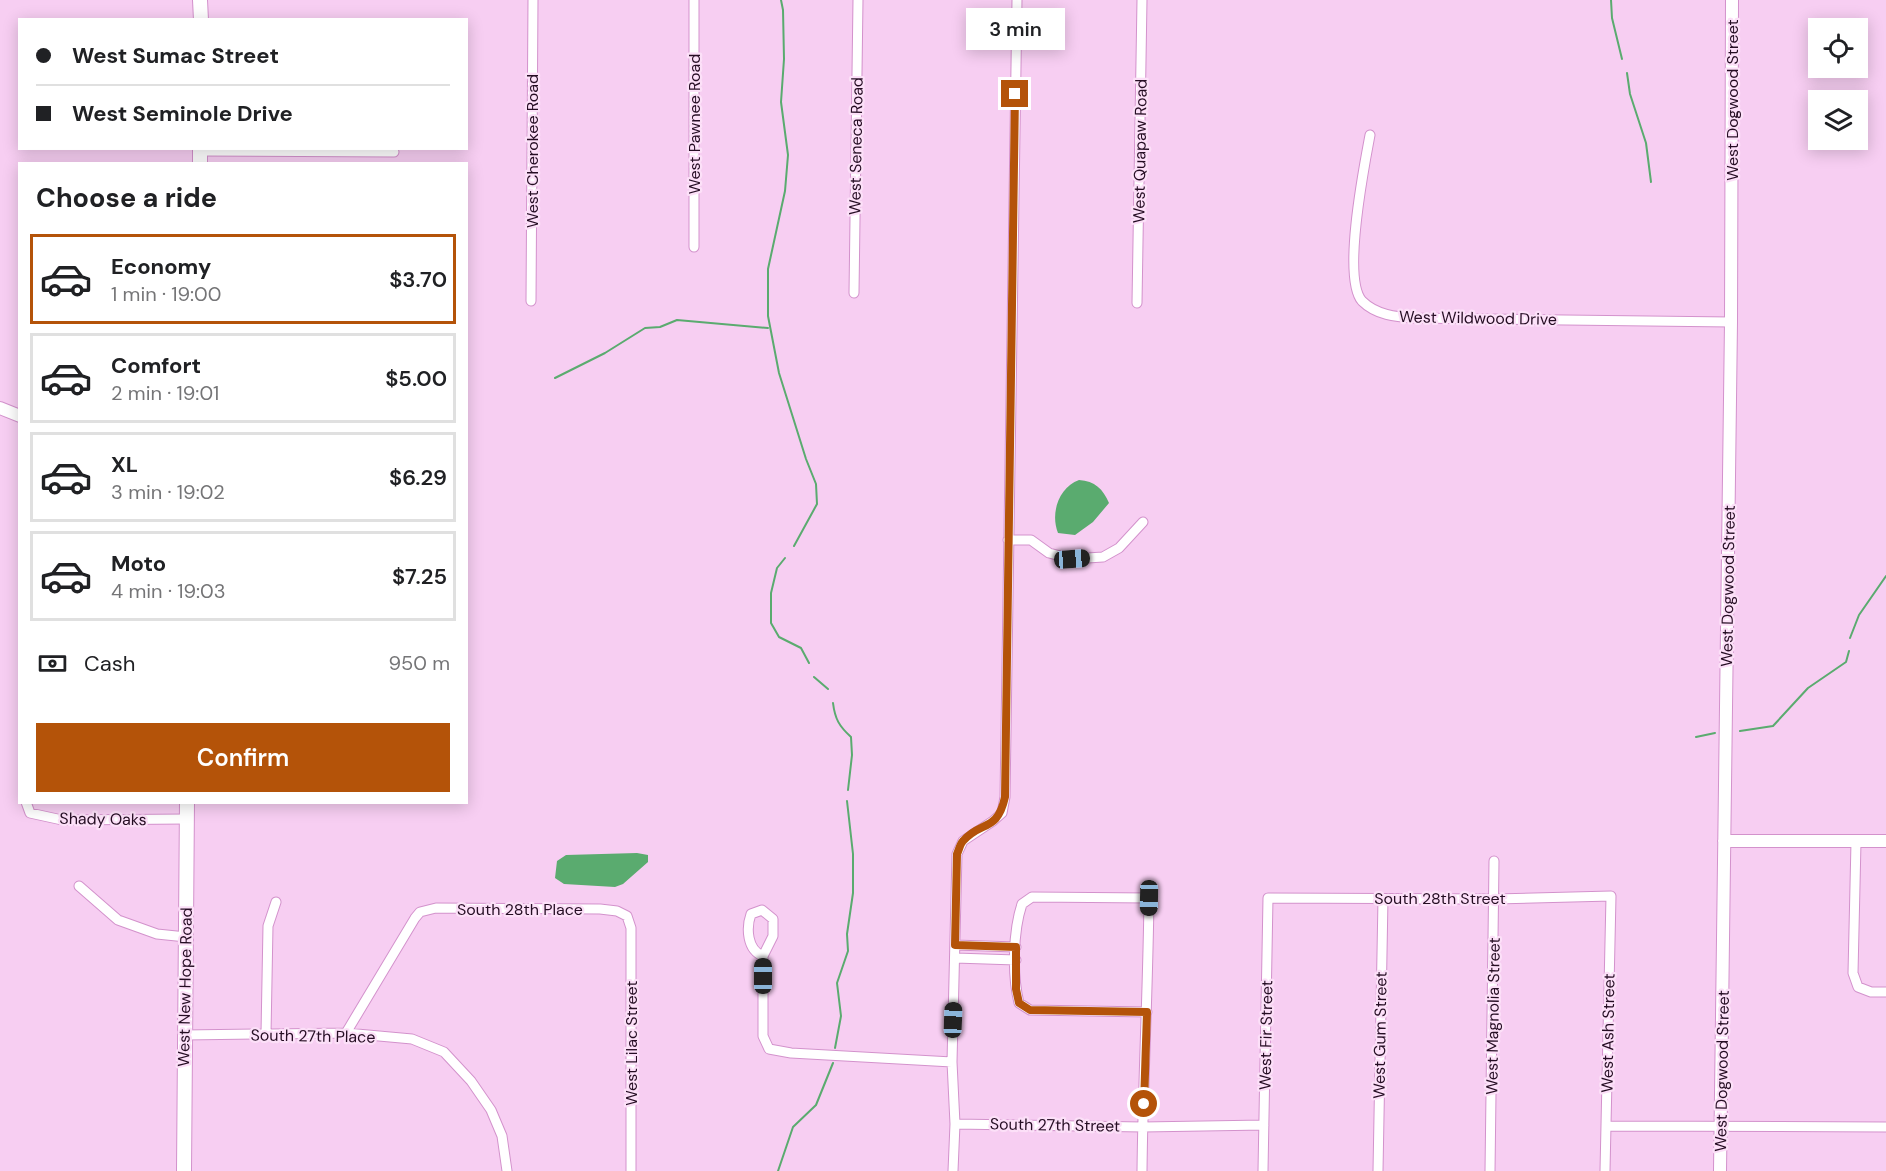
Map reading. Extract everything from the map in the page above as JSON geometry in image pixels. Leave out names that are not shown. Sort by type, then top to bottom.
[{"type":"main road","points":[[200,0],[201,18]]},
{"type":"main road","name":"West New Hope Road","points":[[184,1171],[187,804]]},
{"type":"street","name":"West Cherokee Road","points":[[531,301],[534,0]]},
{"type":"street","name":"West Pawnee Road","points":[[694,0],[694,247]]},
{"type":"street","name":"West Seneca Road","points":[[854,293],[858,0]]},
{"type":"street","points":[[953,1171],[955,1124],[952,1062],[957,854],[963,841],[1002,813],[1005,797],[1017,0]]},
{"type":"street","name":"West Quapaw Road","points":[[1137,303],[1142,0]]},
{"type":"street","name":"West Dogwood Street","points":[[1720,1171],[1731,322],[1732,0]]},
{"type":"street","name":"West Wildwood Drive","points":[[1370,135],[1358,200],[1354,268],[1356,289],[1359,295],[1378,312],[1397,317],[1414,318],[1731,322]]},
{"type":"street","points":[[200,154],[394,152]]},
{"type":"street","points":[[0,408],[18,415]]},
{"type":"street","points":[[1008,540],[1030,540],[1049,553],[1072,559],[1103,557],[1119,548],[1143,522]]},
{"type":"street","name":"Shady Oaks","points":[[27,804],[30,813],[62,820],[187,819]]},
{"type":"street","points":[[1724,842],[1886,841]]},
{"type":"street","points":[[1856,842],[1853,973],[1858,987],[1871,992],[1886,992]]},
{"type":"street","name":"West Magnolia Street","points":[[1491,1171],[1494,861]]},
{"type":"street","points":[[79,886],[118,920],[157,934],[186,937]]},
{"type":"street","name":"South 28th Street","points":[[1268,898],[1611,896]]},
{"type":"street","name":"West Ash Street","points":[[1605,1171],[1611,896]]},
{"type":"street","points":[[1142,1171],[1147,1012],[1149,898],[1032,897],[1022,904],[1017,920],[1016,947],[1016,989],[1019,1003],[1030,1010],[1147,1012]]},
{"type":"street","name":"West Fir Street","points":[[1263,1171],[1268,898]]},
{"type":"street","name":"West Gum Street","points":[[1378,1171],[1383,899]]},
{"type":"street","points":[[266,1034],[268,926],[276,902]]},
{"type":"street","name":"South 28th Place","points":[[346,1033],[420,912],[436,908],[600,909],[627,915]]},
{"type":"street","points":[[763,956],[754,950],[748,930],[751,914],[762,910],[773,919],[774,930],[763,956],[763,1036],[769,1049],[790,1053],[952,1062]]},
{"type":"street","name":"West Lilac Street","points":[[627,915],[631,928],[631,1171]]},
{"type":"street","points":[[955,945],[1016,947]]},
{"type":"street","points":[[955,958],[1016,960]]},
{"type":"street","name":"South 27th Place","points":[[184,1035],[346,1033],[412,1039],[444,1052],[471,1081],[490,1110],[502,1136],[507,1171]]},
{"type":"street","name":"South 27th Street","points":[[955,1124],[1143,1127],[1264,1125]]},
{"type":"street","points":[[1606,1126],[1886,1127]]},
{"type":"shaded area","points":[[1079,480],[1090,482],[1098,487],[1109,503],[1093,522],[1075,535],[1058,533],[1055,517],[1058,502],[1066,488]]},
{"type":"shaded area","points":[[637,853],[648,855],[648,862],[623,884],[615,887],[564,884],[555,878],[557,861],[566,855]]},
{"type":"waterway","points":[[781,0],[784,59],[781,102],[788,155],[785,191],[768,269],[768,316],[779,373],[816,484],[817,504],[794,546]]},
{"type":"waterway","points":[[1611,0],[1612,18],[1622,59]]},
{"type":"waterway","points":[[1627,73],[1630,94],[1646,143],[1651,182]]},
{"type":"waterway","points":[[555,378],[605,353],[645,328],[660,327],[677,320],[768,328]]},
{"type":"waterway","points":[[785,558],[777,568],[771,593],[771,623],[779,637],[801,648],[809,663]]},
{"type":"waterway","points":[[1850,638],[1859,615],[1886,576]]},
{"type":"waterway","points":[[1740,731],[1773,726],[1808,688],[1846,662],[1849,651]]},
{"type":"waterway","points":[[814,677],[828,689]]},
{"type":"waterway","points":[[833,703],[838,722],[851,737],[852,755],[848,790]]},
{"type":"waterway","points":[[1696,737],[1715,733]]},
{"type":"waterway","points":[[835,1048],[841,1016],[837,983],[848,951],[847,934],[853,893],[853,854],[847,801]]},
{"type":"waterway","points":[[778,1171],[793,1127],[816,1105],[833,1063]]},
{"type":"route","points":[[1015,94],[1005,797],[1002,813],[963,841],[957,854],[955,945],[1016,947],[1016,989],[1019,1003],[1030,1010],[1147,1012],[1144,1104]]}]
